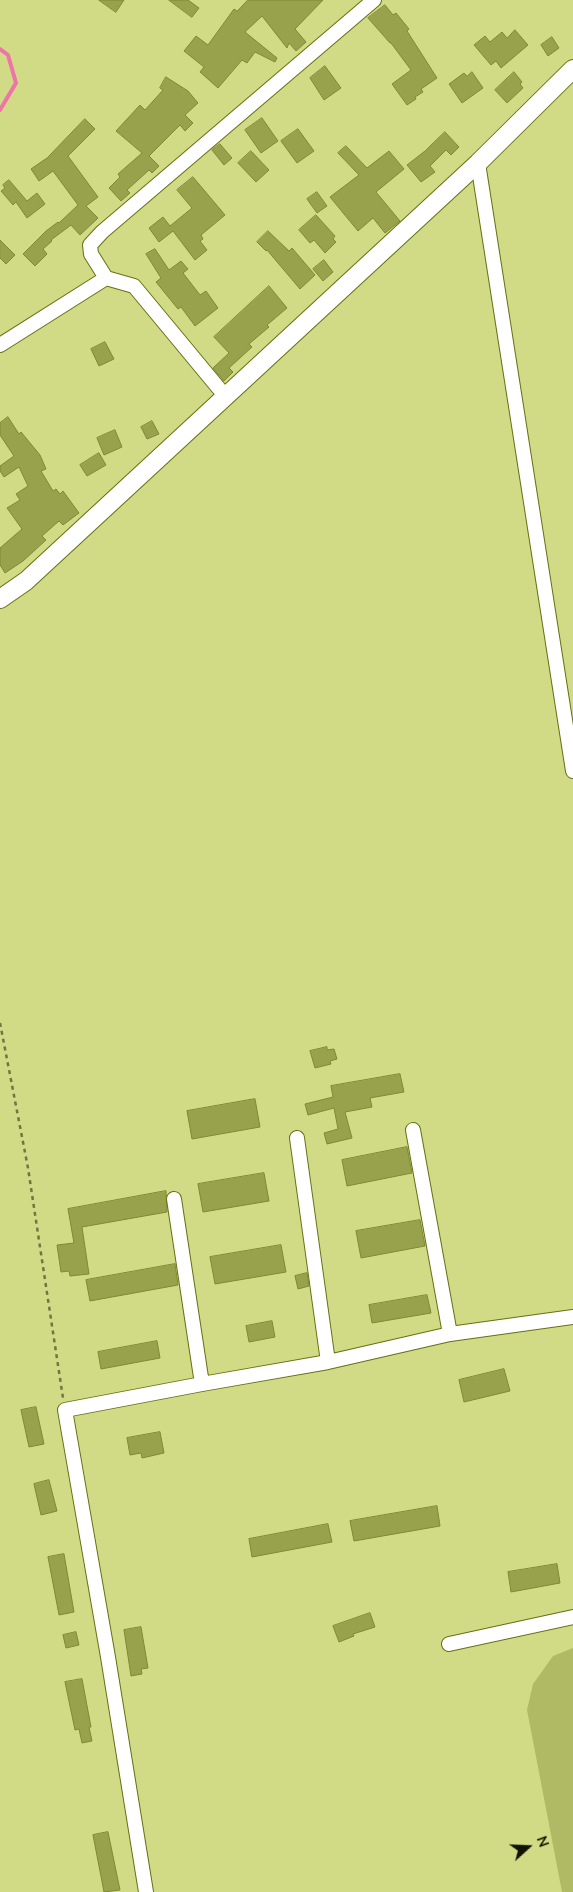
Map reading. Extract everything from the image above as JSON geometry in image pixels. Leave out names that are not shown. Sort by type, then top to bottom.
[{"type":"main road","points":[[0,599],[26,581],[226,397],[478,163],[573,69]]},
{"type":"street","points":[[226,397],[134,286],[106,278],[91,254],[90,245],[102,232],[374,0]]},
{"type":"street","points":[[478,163],[573,771]]},
{"type":"street","points":[[0,345],[106,278]]},
{"type":"street","points":[[413,1130],[450,1334]]},
{"type":"street","points":[[297,1138],[328,1362]]},
{"type":"street","points":[[174,1199],[202,1384]]},
{"type":"street","points":[[146,1892],[65,1410],[328,1362],[450,1334],[573,1318]]},
{"type":"street","points":[[449,1644],[573,1616]]},
{"type":"path","points":[[0,1023],[28,1168],[65,1410]]},
{"type":"green space","points":[[573,1648],[573,1892],[562,1892],[527,1710],[533,1684],[553,1656]]},
{"type":"building","points":[[99,0],[124,0],[116,12]]},
{"type":"building","points":[[169,0],[188,0],[199,8],[192,17]]},
{"type":"building","points":[[248,0],[323,0],[295,29],[306,42],[296,51],[289,43],[287,48],[262,16],[245,32],[277,58],[275,62],[255,52],[247,63],[242,60],[218,88],[200,72],[204,67],[184,51],[196,36],[208,45],[234,9],[237,11]]},
{"type":"building","points":[[385,5],[393,15],[396,13],[409,29],[407,31],[437,78],[421,89],[423,92],[407,105],[392,84],[411,70],[391,43],[368,18]]},
{"type":"building","points":[[515,30],[528,45],[501,68],[496,61],[491,65],[474,45],[485,36],[490,42],[502,32],[507,38]]},
{"type":"building","points":[[552,37],[559,48],[548,56],[541,45]]},
{"type":"building","points":[[325,66],[341,88],[324,100],[310,78]]},
{"type":"building","points":[[472,72],[483,88],[462,103],[449,84],[464,73],[467,76]]},
{"type":"building","points":[[514,72],[522,82],[520,84],[523,88],[507,103],[495,90]]},
{"type":"building","points":[[166,77],[188,91],[198,103],[185,115],[193,123],[185,131],[180,125],[149,156],[159,166],[152,173],[149,170],[127,190],[130,193],[121,201],[109,188],[120,177],[118,174],[142,153],[116,131],[140,105],[145,110],[163,90],[160,88]]},
{"type":"building","points":[[262,118],[278,141],[261,153],[245,130]]},
{"type":"building","points":[[85,119],[95,129],[68,156],[98,197],[86,206],[98,218],[80,235],[71,225],[51,240],[43,249],[47,254],[35,266],[23,254],[46,231],[59,223],[78,205],[53,171],[39,181],[31,169],[47,158]]},
{"type":"building","points":[[298,129],[314,151],[297,163],[281,141]]},
{"type":"building","points":[[445,132],[459,147],[451,155],[446,150],[430,166],[435,172],[421,182],[407,165]]},
{"type":"building","points":[[220,144],[232,158],[224,165],[212,150]]},
{"type":"building","points":[[346,146],[367,168],[389,151],[404,169],[376,192],[400,221],[385,233],[373,218],[358,231],[330,197],[359,175],[338,153]]},
{"type":"building","points":[[251,151],[269,170],[256,182],[238,163]]},
{"type":"building","points":[[193,177],[225,215],[201,235],[203,239],[200,241],[207,250],[195,260],[173,231],[159,242],[149,228],[163,217],[170,226],[192,208],[177,190]]},
{"type":"building","points":[[9,180],[27,201],[37,193],[45,204],[27,218],[16,202],[13,205],[1,191],[5,188],[3,185]]},
{"type":"building","points":[[317,192],[327,206],[317,213],[307,199]]},
{"type":"building","points":[[316,215],[335,236],[333,239],[336,242],[325,253],[314,240],[310,243],[299,230]]},
{"type":"building","points":[[268,231],[289,251],[292,248],[315,275],[300,289],[267,250],[257,242]]},
{"type":"building","points":[[0,240],[15,255],[6,264],[0,258]]},
{"type":"building","points":[[155,249],[169,270],[181,261],[188,269],[183,273],[200,295],[206,291],[218,308],[195,326],[181,307],[178,309],[156,282],[161,278],[146,254]]},
{"type":"building","points":[[324,260],[333,272],[323,281],[313,269]]},
{"type":"building","points":[[269,286],[287,308],[249,344],[252,347],[229,368],[233,372],[224,381],[213,368],[229,353],[214,337]]},
{"type":"building","points":[[105,342],[114,359],[99,366],[91,349]]},
{"type":"building","points":[[8,417],[19,434],[21,432],[40,455],[46,469],[41,471],[53,491],[56,489],[60,494],[63,491],[79,513],[63,525],[59,521],[42,536],[46,540],[23,561],[5,573],[0,565],[0,548],[22,529],[7,508],[20,500],[16,494],[28,486],[19,467],[4,477],[0,471],[0,466],[14,456],[0,435],[0,423]]},
{"type":"building","points":[[152,421],[159,434],[147,439],[141,427]]},
{"type":"building","points":[[115,430],[122,447],[104,455],[97,438]]},
{"type":"building","points":[[99,453],[106,465],[87,476],[80,465]]},
{"type":"building","points":[[327,1047],[327,1050],[334,1049],[337,1059],[330,1061],[331,1064],[315,1068],[310,1051]]},
{"type":"building","points":[[400,1074],[404,1092],[370,1098],[372,1107],[345,1112],[352,1138],[327,1144],[324,1133],[338,1129],[334,1108],[308,1115],[305,1104],[333,1097],[331,1086]]},
{"type":"building","points":[[255,1099],[260,1127],[192,1139],[187,1111]]},
{"type":"building","points":[[407,1147],[412,1173],[347,1186],[342,1160]]},
{"type":"building","points":[[264,1173],[269,1201],[203,1212],[198,1184]]},
{"type":"building","points":[[166,1191],[167,1212],[82,1227],[89,1274],[70,1276],[69,1271],[61,1272],[57,1245],[74,1243],[68,1209]]},
{"type":"building","points":[[420,1220],[425,1246],[361,1258],[356,1231]]},
{"type":"building","points":[[281,1245],[286,1272],[215,1284],[210,1257]]},
{"type":"building","points":[[175,1264],[178,1285],[90,1301],[86,1280]]},
{"type":"building","points":[[307,1273],[309,1286],[298,1289],[295,1276]]},
{"type":"building","points":[[427,1295],[431,1313],[372,1323],[369,1305]]},
{"type":"building","points":[[272,1321],[275,1337],[249,1342],[246,1326]]},
{"type":"building","points":[[157,1341],[160,1358],[101,1369],[98,1352]]},
{"type":"building","points":[[504,1369],[510,1391],[464,1402],[459,1380]]},
{"type":"building","points":[[36,1407],[44,1444],[29,1447],[21,1410]]},
{"type":"building","points":[[160,1432],[164,1453],[142,1458],[141,1453],[130,1455],[127,1438]]},
{"type":"building","points":[[49,1480],[57,1511],[41,1515],[34,1484]]},
{"type":"building","points":[[437,1506],[440,1526],[354,1541],[350,1521]]},
{"type":"building","points":[[328,1524],[332,1542],[252,1557],[249,1539]]},
{"type":"building","points":[[64,1554],[74,1612],[59,1615],[48,1557]]},
{"type":"building","points":[[557,1564],[560,1583],[511,1592],[508,1572]]},
{"type":"building","points":[[370,1613],[375,1627],[353,1634],[354,1636],[339,1642],[333,1626]]},
{"type":"building","points":[[141,1627],[148,1668],[141,1669],[142,1674],[131,1676],[124,1630]]},
{"type":"building","points":[[76,1632],[79,1645],[66,1648],[63,1635]]},
{"type":"building","points":[[82,1679],[92,1741],[82,1743],[79,1729],[75,1730],[65,1682]]},
{"type":"building","points":[[108,1832],[120,1890],[104,1892],[93,1835]]},
{"type":"waterway","points":[[0,49],[8,55],[16,83],[0,110]]}]
